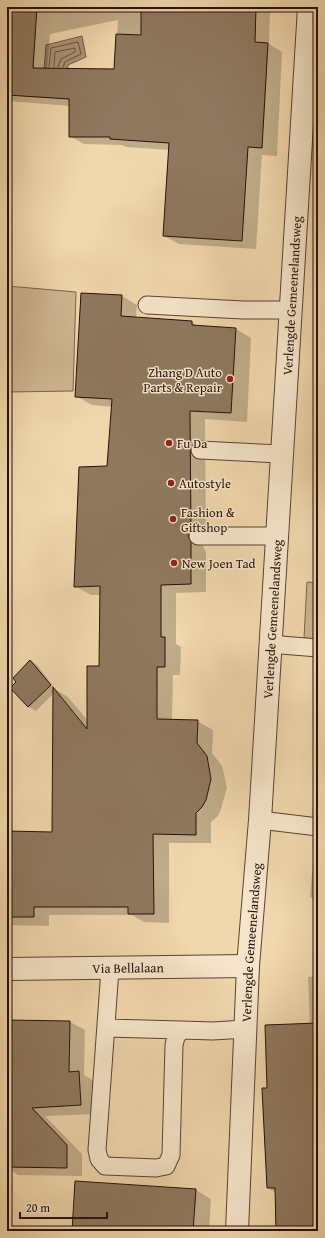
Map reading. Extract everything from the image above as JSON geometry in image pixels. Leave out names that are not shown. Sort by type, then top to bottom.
[{"type":"street","name":"Verlengde Gemeenelandsweg","points":[[237,1231],[248,966],[260,820],[269,644],[309,7]]},
{"type":"street","name":"Via Bellalaan","points":[[7,969],[110,969],[248,966]]},
{"type":"lane","points":[[147,305],[242,310],[290,310]]},
{"type":"lane","points":[[200,450],[281,454]]},
{"type":"lane","points":[[198,536],[276,536]]},
{"type":"lane","points":[[269,644],[318,648]]},
{"type":"lane","points":[[260,820],[318,827]]},
{"type":"lane","points":[[110,969],[97,1150],[99,1159],[105,1166],[156,1168],[166,1166],[171,1155],[174,1045],[181,1030]]},
{"type":"lane","points":[[106,1028],[213,1031],[245,1030]]},
{"type":"shaded area","points":[[7,286],[76,292],[73,391],[7,392]]},
{"type":"shaded area","points":[[307,582],[318,583],[318,639],[304,638]]},
{"type":"water","points":[[82,36],[86,57],[68,65],[64,97],[42,95],[46,45]]},
{"type":"building","points":[[7,7],[37,7],[33,68],[114,69],[116,34],[141,35],[141,7],[256,7],[255,42],[268,43],[262,148],[248,147],[242,241],[163,236],[169,143],[110,139],[110,137],[69,137],[69,99],[7,95]]},
{"type":"building","points":[[81,293],[122,295],[121,316],[192,321],[192,325],[236,328],[231,413],[190,411],[191,530],[188,536],[191,542],[191,584],[161,585],[161,637],[165,637],[165,667],[157,667],[157,719],[198,720],[197,743],[207,756],[211,779],[206,800],[196,813],[196,835],[153,834],[154,914],[128,914],[128,907],[34,907],[34,917],[7,917],[7,831],[52,832],[53,687],[87,729],[87,666],[99,666],[100,586],[74,587],[79,467],[107,466],[112,399],[75,397]]},
{"type":"building","points":[[30,660],[51,685],[28,707],[10,688],[16,682],[13,678]]},
{"type":"building","points":[[7,1020],[70,1021],[69,1072],[79,1071],[81,1105],[32,1108],[67,1145],[67,1168],[7,1167]]},
{"type":"building","points":[[318,1023],[318,1231],[276,1231],[275,1188],[267,1188],[262,1088],[267,1088],[265,1025]]},
{"type":"building","points":[[75,1181],[196,1189],[193,1231],[72,1231]]},
{"type":"place","name":"Zhang D Auto Parts & Repair","points":[[230,379]]},
{"type":"place","name":"Fu Da","points":[[169,443]]},
{"type":"place","name":"Autostyle","points":[[171,483]]},
{"type":"place","name":"Fashion & Giftshop","points":[[173,519]]},
{"type":"place","name":"New Joen Tad","points":[[174,563]]}]
